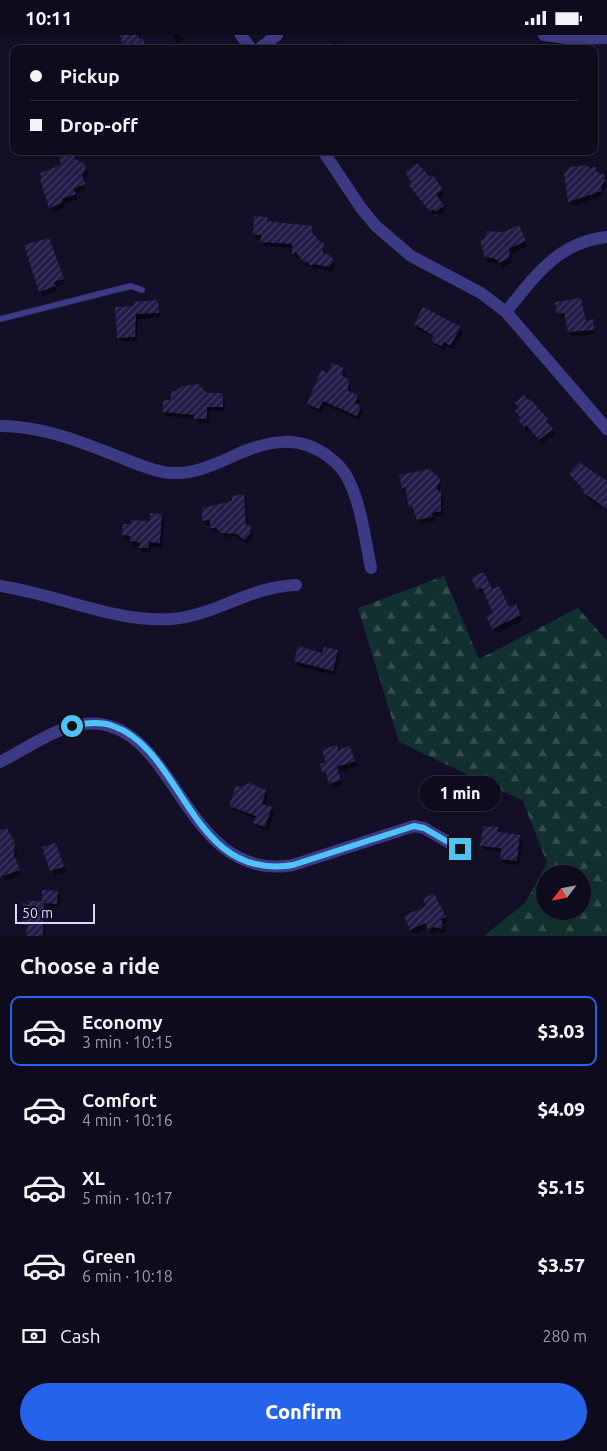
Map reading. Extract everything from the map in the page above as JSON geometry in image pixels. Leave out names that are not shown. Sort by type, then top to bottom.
[{"type":"street","points":[[265,45],[278,35]]},
{"type":"street","points":[[544,35],[575,39],[607,38]]},
{"type":"street","points":[[326,155],[361,207],[393,242],[422,262],[481,293],[506,312],[607,429]]},
{"type":"street","points":[[506,312],[528,285],[562,251],[590,239],[607,237]]},
{"type":"street","points":[[0,426],[46,430],[143,467],[165,473],[189,472],[274,441],[295,441],[308,445],[336,463],[350,481],[371,568]]},
{"type":"street","points":[[0,586],[121,615],[170,619],[203,613],[256,591],[277,586],[296,585]]},
{"type":"street","points":[[0,761],[62,729],[84,724],[101,723],[123,730],[134,738],[147,751],[209,835],[238,856],[257,865],[279,867],[293,865],[414,826],[424,828],[460,849]]},
{"type":"lane","points":[[0,319],[131,286],[142,291]]},
{"type":"green space","points":[[444,576],[479,659],[578,608],[607,641],[607,936],[484,936],[525,903],[536,883],[536,920],[591,920],[591,865],[546,865],[547,863],[523,801],[399,742],[358,608]]},
{"type":"building","points":[[120,35],[138,35],[139,39],[143,38],[145,45],[122,45]]},
{"type":"building","points":[[59,155],[74,155],[75,159],[85,164],[86,169],[82,175],[85,184],[74,189],[76,194],[62,199],[63,203],[49,208],[40,173],[61,165]]},
{"type":"building","points":[[417,163],[430,177],[433,175],[443,190],[436,194],[444,206],[435,212],[433,209],[430,212],[408,184],[411,182],[405,172]]},
{"type":"building","points":[[586,165],[590,168],[596,167],[597,172],[604,175],[605,180],[601,186],[602,191],[568,202],[564,174],[569,167]]},
{"type":"building","points":[[254,216],[267,217],[267,221],[312,226],[312,232],[320,242],[324,243],[323,253],[330,255],[333,259],[332,264],[328,267],[314,264],[311,266],[306,261],[304,263],[296,252],[292,255],[292,244],[260,242],[261,235],[253,235]]},
{"type":"building","points":[[519,225],[526,241],[510,248],[509,258],[499,263],[498,260],[485,258],[480,240],[485,238],[487,231],[504,232]]},
{"type":"building","points":[[49,238],[64,279],[54,282],[56,286],[39,292],[24,245]]},
{"type":"building","points":[[581,298],[586,321],[593,319],[594,330],[568,332],[564,313],[557,314],[555,302]]},
{"type":"building","points":[[158,300],[159,313],[136,314],[135,337],[117,338],[115,307],[134,306],[134,302]]},
{"type":"building","points":[[423,307],[461,327],[450,346],[444,342],[441,346],[431,341],[434,336],[414,324]]},
{"type":"building","points":[[332,363],[344,368],[342,375],[349,380],[348,391],[358,395],[355,403],[361,406],[357,416],[323,401],[319,409],[307,404],[321,370],[328,373]]},
{"type":"building","points":[[198,384],[207,393],[223,393],[223,407],[207,407],[207,419],[194,419],[194,415],[163,412],[163,400],[171,400],[171,391],[176,391],[182,386]]},
{"type":"building","points":[[524,395],[548,419],[546,421],[553,429],[539,440],[526,425],[524,427],[518,420],[520,417],[515,411],[519,408],[515,403]]},
{"type":"building","points":[[579,462],[607,481],[607,509],[582,492],[584,490],[569,474]]},
{"type":"building","points":[[431,469],[439,477],[440,482],[436,489],[441,492],[441,511],[432,513],[433,517],[417,520],[412,506],[409,507],[405,487],[402,488],[399,475]]},
{"type":"building","points":[[244,494],[246,525],[250,525],[251,533],[244,540],[237,534],[221,533],[216,528],[210,528],[210,520],[202,521],[202,508],[232,501],[232,496]]},
{"type":"building","points":[[150,513],[162,514],[160,543],[149,542],[148,548],[139,548],[140,542],[129,541],[130,536],[122,535],[123,524],[130,524],[131,520],[150,521]]},
{"type":"building","points":[[484,572],[492,589],[499,586],[509,607],[516,604],[521,615],[492,629],[486,616],[493,613],[482,588],[477,590],[471,578]]},
{"type":"building","points":[[298,646],[322,653],[324,647],[338,650],[333,671],[294,661]]},
{"type":"building","points":[[337,745],[338,750],[350,746],[355,761],[337,767],[341,780],[329,784],[325,771],[322,772],[320,764],[326,762],[322,750]]},
{"type":"building","points":[[249,783],[266,790],[262,804],[272,807],[265,827],[253,823],[256,816],[229,806],[236,786],[241,787]]},
{"type":"building","points":[[483,826],[498,827],[498,832],[520,835],[517,861],[500,859],[501,848],[480,846]]},
{"type":"building","points":[[7,828],[15,843],[14,855],[20,870],[0,877],[0,830]]},
{"type":"building","points":[[56,843],[64,867],[50,871],[42,847]]},
{"type":"building","points":[[42,890],[58,891],[57,904],[44,903],[43,936],[26,936],[27,925],[22,925],[23,903],[28,904],[28,901],[42,901]]},
{"type":"building","points":[[434,893],[446,917],[441,919],[443,924],[441,929],[434,927],[428,930],[425,923],[410,930],[404,916],[426,906],[423,899]]},
{"type":"route","points":[[72,726],[101,723],[123,730],[134,738],[166,775],[209,835],[224,848],[257,865],[267,867],[293,865],[414,826],[424,828],[460,849]]}]
